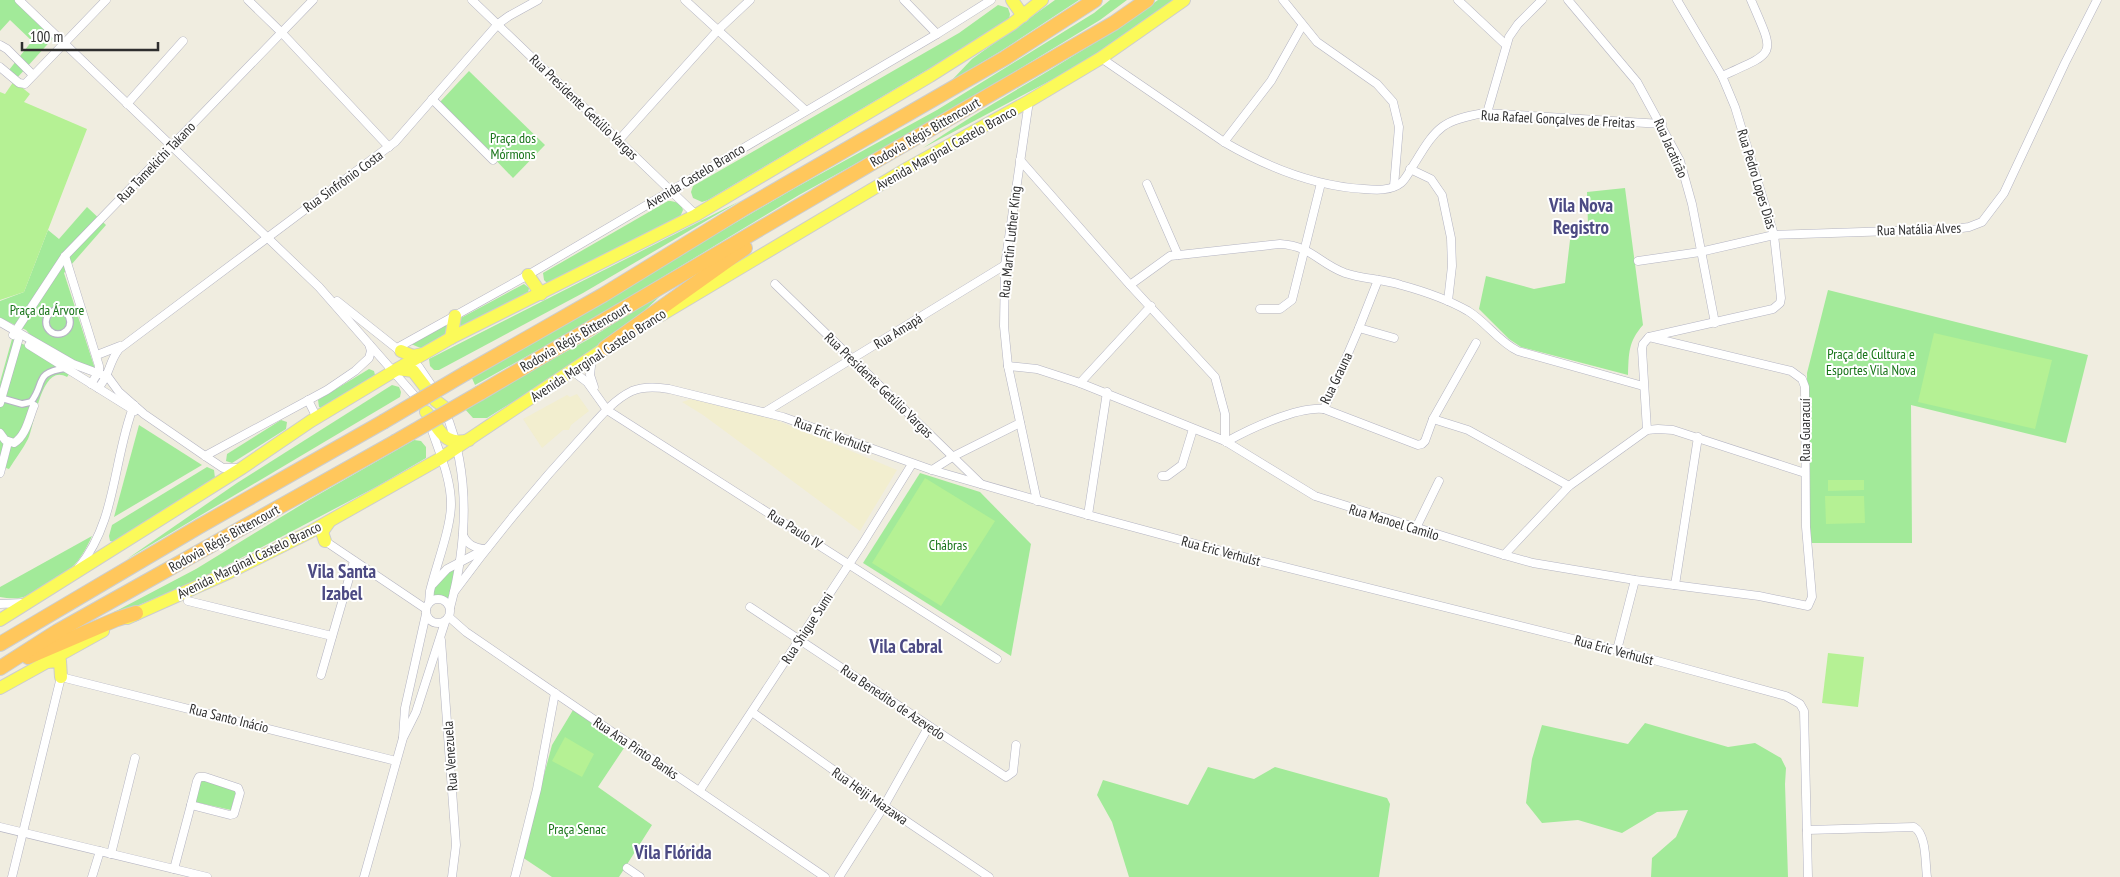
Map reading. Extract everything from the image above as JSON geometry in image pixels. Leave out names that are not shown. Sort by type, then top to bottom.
[{"type":"highway","name":"Rodovia Régis Bittencourt","points":[[0,644],[200,526],[603,295],[743,209],[1005,58],[1095,0]]},
{"type":"highway","name":"Rodovia Régis Bittencourt","points":[[0,669],[58,630],[480,393],[1114,23],[1147,0]]},
{"type":"highway","points":[[605,348],[733,255],[864,176],[884,156]]},
{"type":"highway","points":[[0,669],[117,619],[136,613]]},
{"type":"main road","points":[[1012,0],[1023,16]]},
{"type":"main road","points":[[0,620],[242,468],[317,418],[396,370],[451,338],[696,214],[930,76],[1023,16],[1042,0]]},
{"type":"main road","name":"Avenida Marginal Castelo Branco","points":[[0,688],[136,613],[230,572],[302,536],[441,458],[457,445],[472,439],[605,348],[908,168],[1102,58],[1184,0]]},
{"type":"main road","points":[[528,275],[541,294]]},
{"type":"main road","points":[[451,338],[455,316]]},
{"type":"main road","points":[[399,350],[413,356],[425,353]]},
{"type":"main road","points":[[396,370],[413,371],[436,401],[444,407]]},
{"type":"main road","points":[[426,412],[438,431],[457,445]]},
{"type":"main road","points":[[326,541],[322,532],[325,526],[332,520]]},
{"type":"main road","points":[[302,536],[313,535],[326,541]]},
{"type":"main road","points":[[44,663],[60,661],[61,677]]},
{"type":"street","points":[[19,0],[320,287],[412,361],[428,379],[444,407],[457,445],[464,488],[461,561],[447,620],[415,717],[403,738],[364,877]]},
{"type":"street","points":[[0,68],[19,83],[25,84],[63,42],[106,0]]},
{"type":"street","points":[[248,0],[282,33],[389,147]]},
{"type":"street","name":"Rua Tamekichi Takano","points":[[0,400],[16,335],[65,256],[313,0]]},
{"type":"street","name":"Rua Presidente Getúlio Vargas","points":[[472,0],[696,214]]},
{"type":"street","name":"Rua Sinfrônio Costa","points":[[94,386],[107,376],[112,358],[119,349],[389,147],[498,24],[538,0]]},
{"type":"street","points":[[685,0],[805,110]]},
{"type":"street","points":[[620,140],[718,30],[750,0]]},
{"type":"street","points":[[904,0],[936,34]]},
{"type":"street","name":"Avenida Castelo Branco","points":[[399,350],[936,34],[990,0]]},
{"type":"street","points":[[1102,58],[1224,142],[1280,170],[1321,183],[1367,189],[1394,186],[1399,126],[1393,102],[1384,90],[1324,48],[1302,26],[1283,0]]},
{"type":"street","points":[[1458,0],[1506,45]]},
{"type":"street","points":[[1487,113],[1506,45],[1512,31],[1542,0]]},
{"type":"street","name":"Rua Jacatirão","points":[[1568,0],[1634,77],[1662,124],[1685,174],[1715,323]]},
{"type":"street","name":"Rua Pedro Lopes Dias","points":[[1677,0],[1722,76],[1743,131],[1774,235],[1781,298],[1778,306],[1773,309],[1715,323]]},
{"type":"street","points":[[1722,76],[1761,58],[1768,46],[1766,36],[1751,0]]},
{"type":"street","name":"Rua Natália Alves","points":[[1638,261],[1700,252],[1774,235],[1955,229],[1969,227],[1982,222],[2004,194],[2065,63],[2097,0]]},
{"type":"street","points":[[1224,142],[1271,81],[1302,26]]},
{"type":"street","points":[[127,104],[183,41]]},
{"type":"street","points":[[0,45],[4,46],[32,75]]},
{"type":"street","points":[[432,99],[493,160]]},
{"type":"street","name":"Rua Martin Luther King","points":[[1029,101],[1005,265],[1004,326],[1008,366],[1037,501]]},
{"type":"street","name":"Rua Rafael Gonçalves de Freitas","points":[[1394,186],[1401,183],[1428,143],[1445,124],[1458,118],[1487,113],[1662,124]]},
{"type":"street","points":[[1020,160],[1130,285],[1215,377],[1225,414],[1226,442]]},
{"type":"street","points":[[1410,169],[1431,179],[1442,195],[1451,238],[1452,266],[1448,301]]},
{"type":"street","points":[[1260,309],[1280,309],[1292,300],[1321,183]]},
{"type":"street","points":[[1147,184],[1178,255]]},
{"type":"street","points":[[1130,285],[1166,258],[1178,255],[1280,244],[1306,249],[1338,270],[1400,284],[1448,301],[1477,317],[1514,349],[1644,386]]},
{"type":"street","points":[[65,256],[100,366],[94,386]]},
{"type":"street","name":"Rua Amapá","points":[[765,412],[1005,265]]},
{"type":"street","name":"Rua Grauna","points":[[1226,442],[1247,430],[1298,412],[1311,408],[1324,409],[1360,328],[1378,280]]},
{"type":"street","name":"Rua Presidente Getúlio Vargas","points":[[775,284],[983,486]]},
{"type":"street","points":[[320,287],[396,370],[426,412],[450,490],[451,507],[430,591],[405,708],[403,738]]},
{"type":"street","points":[[1080,382],[1151,306]]},
{"type":"street","points":[[58,310],[68,315],[69,323],[63,332],[56,333],[49,329],[46,322],[50,312],[58,310]]},
{"type":"street","points":[[1647,430],[1643,344],[1649,337],[1715,323]]},
{"type":"street","points":[[0,324],[94,386],[144,414],[223,468],[242,468]]},
{"type":"street","points":[[1360,328],[1394,338]]},
{"type":"street","points":[[16,335],[72,364],[107,376],[133,408]]},
{"type":"street","name":"Rua Guaracuí","points":[[1649,337],[1791,371],[1800,375],[1805,387],[1806,527],[1812,597],[1808,606],[1804,606]]},
{"type":"street","points":[[204,456],[308,400],[367,362],[372,351],[367,340]]},
{"type":"street","name":"Rua Sinfrônio Costa","points":[[97,355],[129,342]]},
{"type":"street","points":[[1324,409],[1418,445],[1422,444],[1425,441],[1433,419],[1476,343]]},
{"type":"street","name":"Rua Paulo IV","points":[[592,357],[590,375],[596,396]]},
{"type":"street","name":"Rua Manoel Camilo","points":[[1008,366],[1037,369],[1080,382],[1226,442],[1315,496],[1504,555],[1533,563],[1635,580],[1759,596],[1804,606]]},
{"type":"street","points":[[0,400],[22,404],[31,402],[44,375],[53,370],[66,368]]},
{"type":"street","name":"Rua Paulo IV","points":[[571,370],[583,378],[607,410],[997,659]]},
{"type":"street","name":"Rua Eric Verhulst","points":[[454,592],[536,487],[607,410],[630,392],[642,388],[662,388],[765,412],[912,464],[1088,516],[1617,650],[1786,696],[1800,704],[1804,711],[1807,830]]},
{"type":"street","points":[[1088,516],[1107,392]]},
{"type":"street","points":[[308,400],[317,418]]},
{"type":"street","points":[[0,432],[8,442],[16,442],[23,435],[34,406]]},
{"type":"street","points":[[74,572],[90,552],[101,531],[133,408]]},
{"type":"street","points":[[1433,419],[1468,430],[1569,486]]},
{"type":"street","points":[[932,470],[954,456],[1020,423]]},
{"type":"street","points":[[1162,476],[1167,476],[1172,470],[1182,465],[1193,429]]},
{"type":"street","points":[[1504,555],[1569,486],[1647,430],[1668,429],[1805,473]]},
{"type":"street","points":[[1675,585],[1698,438]]},
{"type":"street","points":[[0,473],[8,442]]},
{"type":"street","name":"Rua Shigue Sumi","points":[[700,790],[912,464]]},
{"type":"street","points":[[1416,528],[1439,481]]},
{"type":"street","points":[[463,532],[465,539],[470,544],[475,547],[487,548]]},
{"type":"street","points":[[326,541],[427,609],[434,623],[447,620]]},
{"type":"street","points":[[430,591],[444,572],[487,548]]},
{"type":"street","points":[[321,675],[354,560]]},
{"type":"street","points":[[1617,650],[1635,580]]},
{"type":"street","points":[[427,609],[439,599],[446,602],[450,608]]},
{"type":"street","points":[[0,604],[31,601]]},
{"type":"street","points":[[188,601],[332,636]]},
{"type":"street","name":"Rua Benedito de Azevedo","points":[[750,607],[1006,777],[1013,772],[1016,745]]},
{"type":"street","name":"Rua Ana Pinto Banks","points":[[447,620],[700,790],[825,877]]},
{"type":"street","name":"Rua Venezuela","points":[[441,634],[456,845],[452,877]]},
{"type":"street","points":[[12,877],[61,677]]},
{"type":"street","name":"Rua Santo Inácio","points":[[61,677],[396,761]]},
{"type":"street","points":[[515,877],[537,789],[555,693]]},
{"type":"street","name":"Rua Heiji Miazawa","points":[[752,712],[884,806],[989,877]]},
{"type":"street","points":[[839,877],[884,806],[928,726]]},
{"type":"street","points":[[111,854],[136,758]]},
{"type":"street","points":[[174,868],[191,805],[200,777],[234,785],[240,790],[236,810],[233,814],[191,805]]},
{"type":"street","points":[[1808,877],[1807,830],[1909,826],[1918,830],[1922,838],[1927,877]]},
{"type":"street","points":[[0,827],[207,877]]},
{"type":"street","points":[[92,877],[100,851]]},
{"type":"street","points":[[627,868],[640,877]]},
{"type":"shaded area","points":[[577,394],[589,411],[571,425],[569,430],[563,430],[542,448],[523,419],[567,395],[570,397]]},
{"type":"shaded area","points":[[691,399],[776,420],[897,470],[860,531],[703,415],[682,402]]},
{"type":"green space","points":[[0,0],[18,0],[55,36],[17,78],[9,70],[32,41],[10,20],[0,31]]},
{"type":"green space","points":[[1055,0],[1079,0],[951,81],[972,59]]},
{"type":"green space","points":[[1110,0],[1127,0],[1100,20],[942,116],[799,195],[583,325],[475,385],[471,376],[576,318],[795,188],[937,110],[1094,13]]},
{"type":"green space","points":[[1158,0],[1175,0],[1122,38],[1063,74],[923,148],[1100,39]]},
{"type":"green space","points":[[998,5],[1008,8],[1010,14],[1009,20],[1001,26],[708,200],[702,202],[693,198],[691,192],[693,186],[959,33]]},
{"type":"green space","name":"Praça dos Mórmons","points":[[469,71],[545,145],[513,178],[440,102]]},
{"type":"green space","points":[[14,81],[30,94],[24,102],[87,129],[24,292],[0,300],[0,92],[5,94]]},
{"type":"green space","points":[[1625,188],[1643,325],[1632,342],[1629,354],[1628,375],[1521,347],[1509,339],[1479,309],[1486,276],[1534,289],[1565,283],[1570,240],[1588,226],[1587,192]]},
{"type":"green space","points":[[668,201],[675,202],[681,206],[683,210],[680,217],[547,283],[544,280],[543,273]]},
{"type":"green space","points":[[740,201],[583,293],[439,370],[434,370],[430,366],[429,359]]},
{"type":"green space","name":"Praça da Árvore","points":[[87,207],[106,225],[64,273],[95,369],[71,362],[35,340],[26,330],[0,318],[0,301],[24,292],[48,230],[59,239]]},
{"type":"green space","points":[[524,284],[529,288],[528,293],[462,327],[460,325],[459,319]]},
{"type":"green space","name":"Praça de Cultura e Esportes Vila Nova","points":[[1828,290],[2088,355],[2066,443],[1911,405],[1912,543],[1809,543],[1807,373]]},
{"type":"green space","points":[[664,292],[602,345],[487,418],[473,418],[464,408],[589,339]]},
{"type":"green space","points":[[447,324],[445,338],[423,349],[411,344]]},
{"type":"green space","points":[[1934,333],[2052,360],[2035,429],[1918,402]]},
{"type":"green space","points":[[12,339],[29,347],[70,373],[67,377],[58,375],[51,378],[45,386],[28,439],[9,469],[0,466],[0,382]]},
{"type":"green space","points":[[369,369],[374,371],[375,375],[322,408],[319,407],[318,400]]},
{"type":"green space","points":[[392,385],[399,387],[400,397],[127,559],[237,483]]},
{"type":"green space","points":[[281,420],[287,422],[286,429],[232,463],[226,461],[227,454]]},
{"type":"green space","points":[[139,425],[202,465],[114,517]]},
{"type":"green space","points":[[414,440],[421,441],[426,447],[426,458],[378,486],[201,579],[82,629],[196,569],[309,500]]},
{"type":"green space","points":[[207,467],[214,470],[215,478],[114,542],[110,541],[109,536],[112,525]]},
{"type":"green space","name":"Chábras","points":[[920,473],[980,492],[1031,544],[1011,656],[863,563]]},
{"type":"green space","points":[[925,478],[995,521],[941,606],[872,563]]},
{"type":"green space","points":[[1828,480],[1864,480],[1864,490],[1828,491]]},
{"type":"green space","points":[[1825,496],[1864,496],[1865,523],[1826,524]]},
{"type":"green space","points":[[92,536],[79,559],[56,580],[25,597],[0,597],[0,587]]},
{"type":"green space","points":[[457,567],[449,604],[442,598],[433,598],[434,588],[437,583]]},
{"type":"green space","points":[[1828,653],[1864,657],[1858,707],[1822,703]]},
{"type":"green space","name":"Praça Senac","points":[[573,710],[626,745],[598,787],[652,825],[619,877],[552,877],[522,857],[552,745]]},
{"type":"green space","points":[[1645,723],[1728,747],[1755,743],[1781,758],[1786,768],[1788,877],[1651,877],[1652,858],[1676,837],[1688,810],[1657,812],[1622,833],[1578,820],[1542,823],[1526,803],[1532,759],[1542,725],[1628,744]]},
{"type":"green space","points":[[565,737],[594,754],[582,777],[552,761]]},
{"type":"green space","points":[[1208,767],[1254,779],[1275,767],[1387,798],[1390,804],[1379,877],[1129,877],[1112,822],[1097,795],[1103,780],[1188,805]]},
{"type":"green space","points":[[203,780],[236,791],[231,810],[195,802],[200,783]]},
{"type":"district","name":"Vila Nova Registro","points":[[1581,216]]},
{"type":"district","name":"Vila Santa Izabel","points":[[342,582]]},
{"type":"district","name":"Vila Cabral","points":[[906,646]]},
{"type":"district","name":"Vila Flórida","points":[[673,852]]}]
